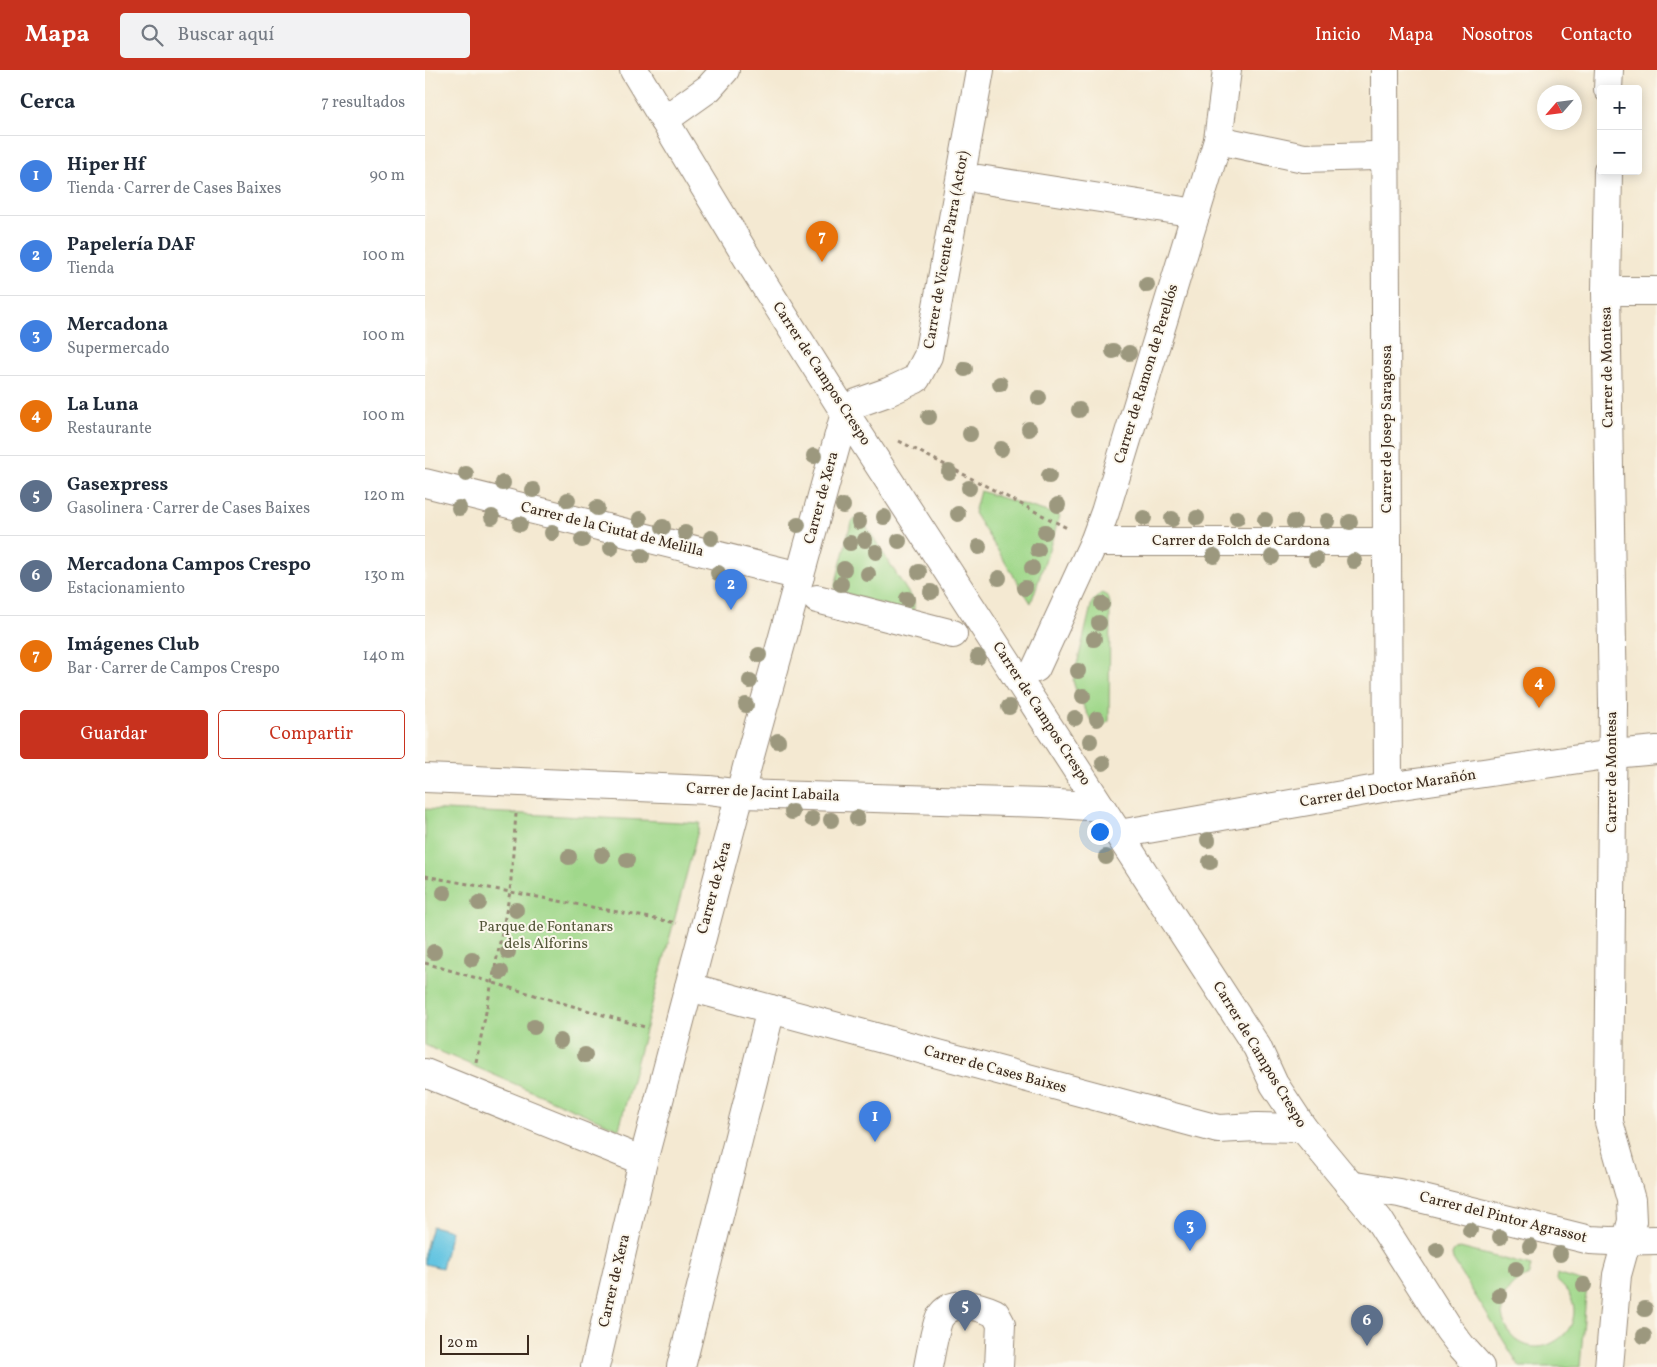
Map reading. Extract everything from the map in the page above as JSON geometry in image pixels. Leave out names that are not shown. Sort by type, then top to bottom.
[{"type":"street","name":"Carrer de Campos Crespo","points":[[634,70],[748,259],[845,412],[1257,1047],[1274,1084],[1303,1128],[1379,1220],[1465,1357],[1480,1367]]},
{"type":"street","points":[[664,120],[709,88],[725,70]]},
{"type":"street","name":"Carrer de Vicente Parra (Actor)","points":[[845,412],[857,403],[916,379],[928,356],[980,70]]},
{"type":"street","name":"Carrer de Ramon de Perellós","points":[[1036,668],[1094,542],[1105,512],[1218,140],[1227,70]]},
{"type":"street","name":"Carrer de Josep Saragossa","points":[[1385,70],[1388,787]]},
{"type":"street","points":[[1609,70],[1609,85]]},
{"type":"street","points":[[1218,140],[1305,158],[1374,156]]},
{"type":"street","name":"Carrer de Montesa","points":[[1608,175],[1606,292],[1613,754],[1609,1122],[1631,1200],[1632,1221],[1617,1275],[1609,1367]]},
{"type":"street","points":[[979,179],[1196,213]]},
{"type":"street","points":[[1606,292],[1657,291]]},
{"type":"street","name":"Carrer de Xera","points":[[595,1367],[643,1161],[845,412]]},
{"type":"street","name":"Carrer de la Ciutat de Melilla","points":[[425,483],[800,576]]},
{"type":"street","name":"Carrer de Folch de Cardona","points":[[1094,542],[1387,542]]},
{"type":"street","points":[[817,599],[953,634]]},
{"type":"street","name":"Carrer del Doctor Marañón","points":[[1119,834],[1388,787],[1613,754],[1657,750]]},
{"type":"street","name":"Carrer de Jacint Labaila","points":[[425,778],[699,790],[741,794],[1034,802],[1101,806]]},
{"type":"street","name":"Carrer de Cases Baixes","points":[[689,988],[1218,1130],[1257,1127],[1303,1128]]},
{"type":"street","points":[[681,1367],[771,1009]]},
{"type":"street","points":[[425,1073],[643,1161]]},
{"type":"street","name":"Carrer del Pintor Agrassot","points":[[1349,1185],[1399,1193],[1590,1240],[1657,1240]]},
{"type":"street","points":[[928,1367],[940,1317],[951,1307],[963,1305],[995,1313],[1001,1324],[999,1367]]},
{"type":"path","points":[[893,438],[1094,542]]},
{"type":"path","points":[[475,1067],[510,892],[516,814]]},
{"type":"path","points":[[425,876],[685,925]]},
{"type":"path","points":[[425,964],[656,1030]]},
{"type":"green space","points":[[980,491],[1060,516],[1031,603],[974,513]]},
{"type":"green space","points":[[855,519],[863,521],[914,602],[914,609],[911,613],[836,590],[835,586],[851,522]]},
{"type":"green space","points":[[1101,593],[1108,597],[1110,604],[1109,721],[1102,726],[1095,725],[1092,722],[1077,694],[1073,681],[1092,602]]},
{"type":"green space","name":"Parque de Fontanars dels Alforins","points":[[425,809],[700,823],[619,1129],[425,1045]]},
{"type":"green space","points":[[1460,1248],[1531,1266],[1529,1275],[1513,1285],[1504,1298],[1502,1312],[1505,1326],[1514,1337],[1525,1345],[1539,1347],[1554,1342],[1570,1326],[1574,1313],[1573,1302],[1568,1292],[1556,1280],[1557,1274],[1587,1283],[1580,1367],[1520,1367],[1453,1260],[1452,1255],[1454,1251]]},
{"type":"water","points":[[432,1226],[451,1231],[442,1268],[425,1264],[425,1251]]},
{"type":"place","name":"Imágenes Club","points":[[822,262]]},
{"type":"place","name":"Papelería DAF","points":[[731,610]]},
{"type":"place","name":"La Luna","points":[[1539,708]]},
{"type":"place","name":"Hiper Hf","points":[[875,1142]]},
{"type":"place","name":"Mercadona","points":[[1190,1251]]},
{"type":"place","name":"Gasexpress","points":[[965,1331]]},
{"type":"place","name":"Mercadona Campos Crespo","points":[[1367,1346]]}]
